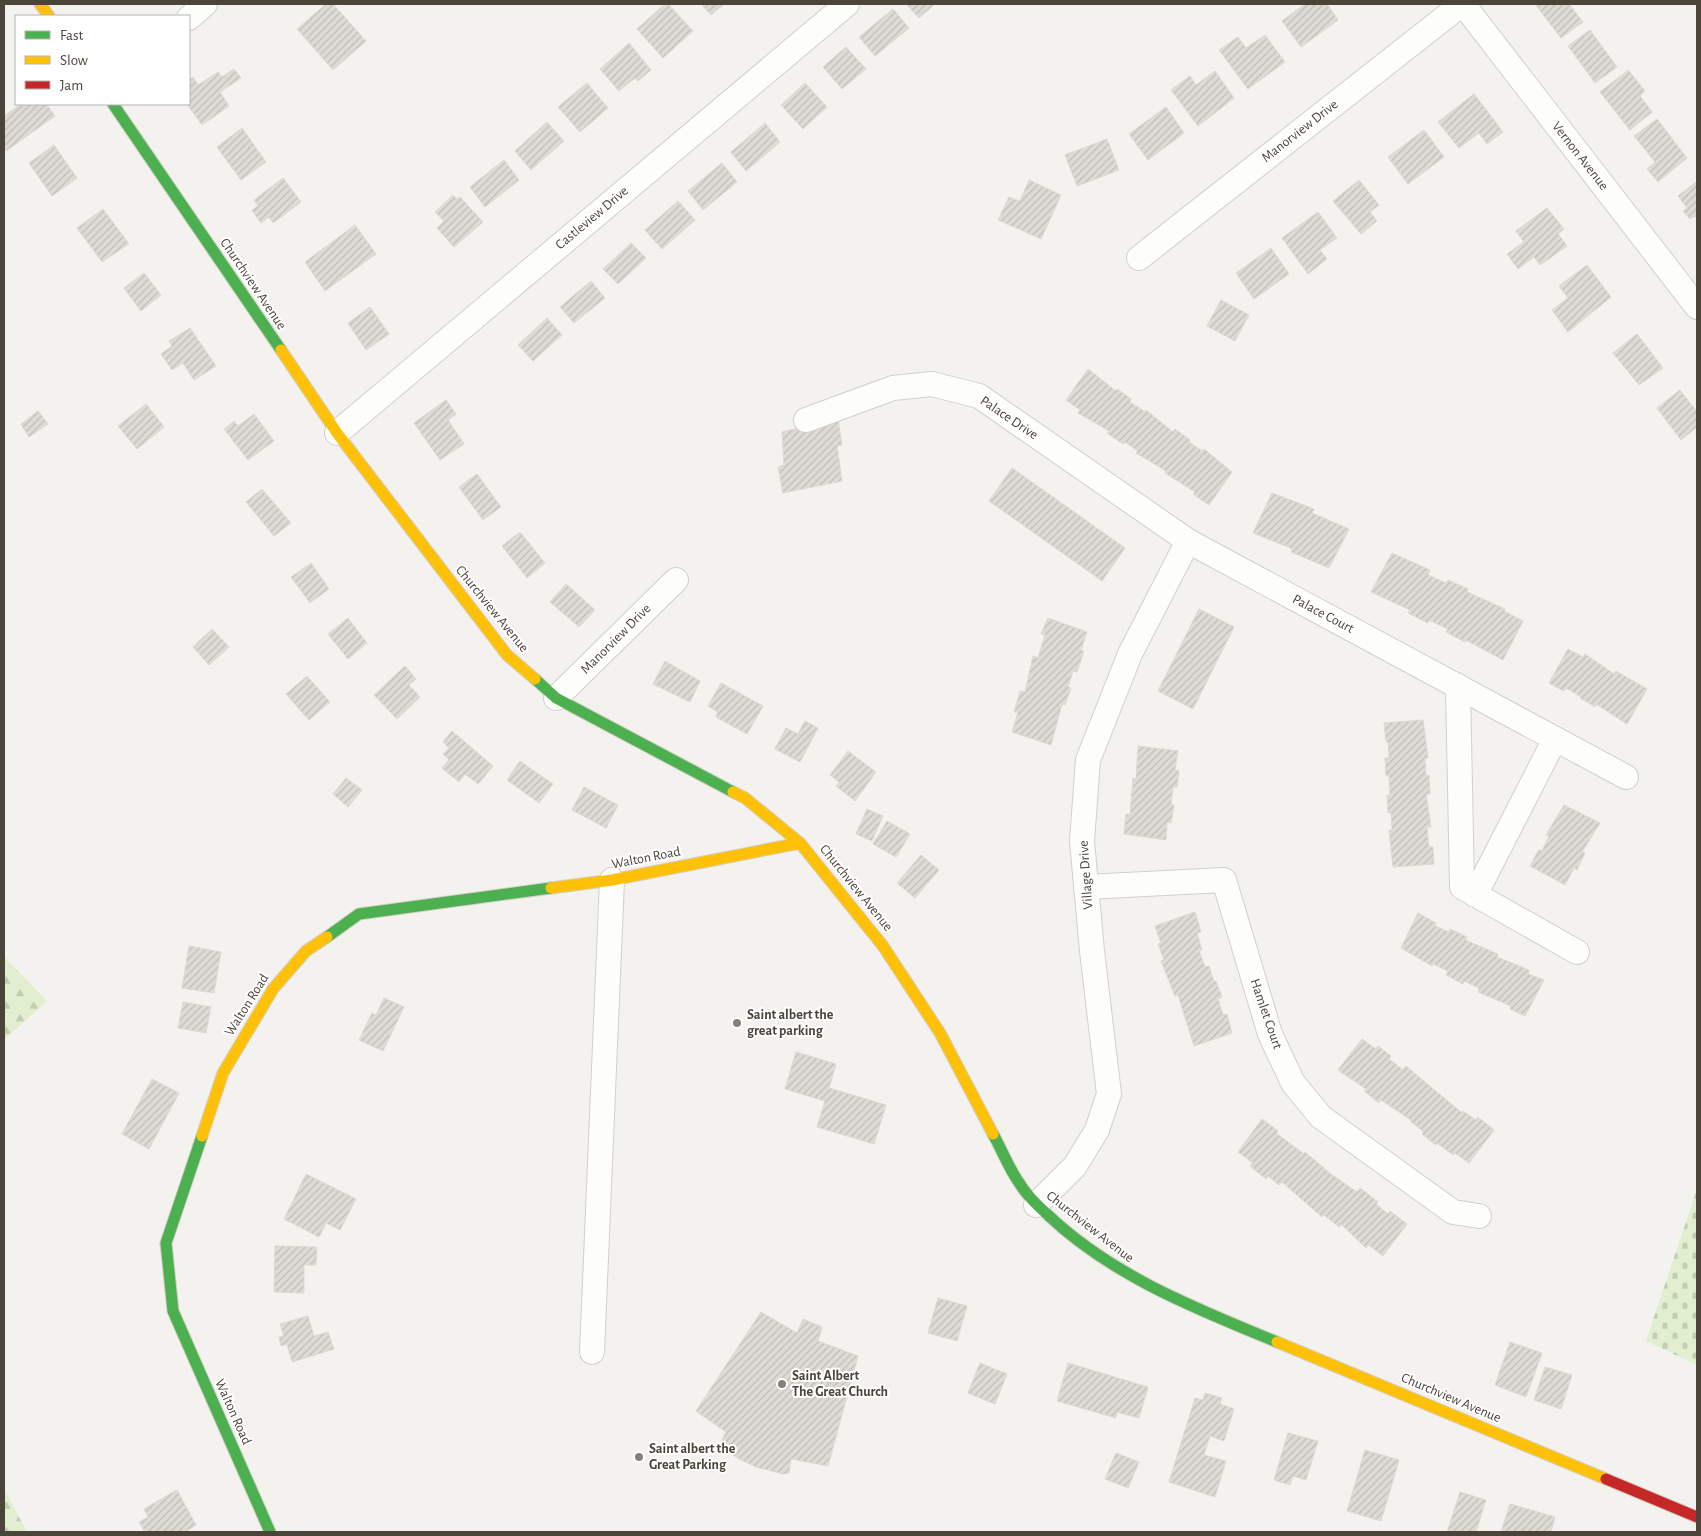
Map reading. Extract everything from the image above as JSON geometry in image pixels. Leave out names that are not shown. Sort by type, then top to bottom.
[{"type":"street","points":[[40,4],[48,15]]},
{"type":"street","points":[[190,17],[205,4]]},
{"type":"street","name":"Castleview Drive","points":[[337,433],[847,4]]},
{"type":"street","name":"Manorview Drive","points":[[1138,258],[1463,4]]},
{"type":"street","name":"Vernon Avenue","points":[[1463,4],[1697,307]]},
{"type":"street","name":"Churchview Avenue","points":[[114,105],[337,433],[506,656],[556,698],[745,798],[800,844],[883,946],[940,1033],[1020,1185],[1036,1205],[1074,1237],[1126,1274],[1192,1306],[1697,1517]]},
{"type":"street","name":"Palace Drive","points":[[806,420],[892,388],[932,384],[979,396],[1188,541]]},
{"type":"street","name":"Palace Court","points":[[1188,541],[1626,777]]},
{"type":"street","name":"Village Drive","points":[[1036,1205],[1076,1166],[1097,1130],[1109,1094],[1082,841],[1088,760],[1130,654],[1188,541]]},
{"type":"street","name":"Manorview Drive","points":[[556,698],[676,580]]},
{"type":"street","points":[[1458,686],[1462,887],[1577,952]]},
{"type":"street","points":[[1475,894],[1555,739]]},
{"type":"street","name":"Walton Road","points":[[270,1532],[173,1311],[166,1243],[223,1073],[273,989],[306,951],[359,914],[612,880],[800,844]]},
{"type":"street","points":[[592,1352],[612,880]]},
{"type":"street","name":"Hamlet Court","points":[[1086,887],[1224,880],[1270,1034],[1293,1083],[1321,1117],[1453,1212],[1479,1216]]},
{"type":"green space","points":[[4,957],[47,1001],[4,1040]]},
{"type":"green space","points":[[1697,1189],[1697,1365],[1646,1341]]},
{"type":"green space","points":[[4,1489],[27,1532],[4,1532]]},
{"type":"building","points":[[326,4],[333,4],[366,41],[333,70],[297,29]]},
{"type":"building","points":[[665,4],[668,4],[693,31],[663,58],[637,29]]},
{"type":"building","points":[[701,4],[724,4],[711,15]]},
{"type":"building","points":[[906,4],[935,4],[919,18]]},
{"type":"building","points":[[1305,4],[1327,4],[1338,20],[1301,47],[1282,21]]},
{"type":"building","points":[[1535,4],[1569,4],[1583,22],[1561,38]]},
{"type":"building","points":[[893,9],[909,28],[875,56],[859,37]]},
{"type":"building","points":[[1590,30],[1617,67],[1595,83],[1568,46]]},
{"type":"building","points":[[1265,35],[1285,62],[1248,89],[1219,50],[1238,37],[1246,48]]},
{"type":"building","points":[[629,43],[651,70],[638,81],[635,78],[619,91],[600,69]]},
{"type":"building","points":[[846,47],[866,69],[842,89],[823,67]]},
{"type":"building","points":[[234,69],[241,78],[220,92],[229,106],[202,125],[188,105],[190,105],[190,79],[193,77],[198,85],[218,72],[222,77]]},
{"type":"building","points":[[1628,70],[1645,91],[1640,96],[1652,112],[1630,130],[1600,92]]},
{"type":"building","points":[[1215,71],[1234,98],[1198,126],[1171,90],[1190,76],[1196,85]]},
{"type":"building","points":[[587,83],[608,108],[580,132],[558,107]]},
{"type":"building","points":[[805,83],[827,107],[803,129],[781,105]]},
{"type":"building","points":[[1474,94],[1503,132],[1487,144],[1479,133],[1459,148],[1438,122]]},
{"type":"building","points":[[20,105],[47,105],[55,116],[6,151],[4,149],[4,116]]},
{"type":"building","points":[[1166,107],[1184,133],[1148,160],[1129,134]]},
{"type":"building","points":[[1657,119],[1687,158],[1658,182],[1647,169],[1655,162],[1634,136]]},
{"type":"building","points":[[547,122],[564,141],[531,170],[515,151]]},
{"type":"building","points":[[765,123],[780,142],[746,171],[731,152]]},
{"type":"building","points":[[242,128],[266,162],[241,180],[217,147]]},
{"type":"building","points":[[1424,130],[1444,157],[1408,184],[1388,157]]},
{"type":"building","points":[[1107,139],[1119,170],[1077,186],[1065,155]]},
{"type":"building","points":[[54,145],[77,178],[52,196],[29,163]]},
{"type":"building","points":[[504,160],[519,180],[485,207],[470,187]]},
{"type":"building","points":[[722,163],[737,182],[703,210],[688,191]]},
{"type":"building","points":[[283,178],[301,202],[273,223],[269,217],[261,223],[252,210],[258,206],[254,200]]},
{"type":"building","points":[[1029,180],[1061,195],[1041,239],[998,220],[1009,197],[1020,201]]},
{"type":"building","points":[[1359,180],[1379,205],[1370,212],[1377,221],[1361,234],[1333,201]]},
{"type":"building","points":[[1697,181],[1697,219],[1695,216],[1690,219],[1683,211],[1687,208],[1678,196]]},
{"type":"building","points":[[453,195],[457,199],[460,197],[483,222],[454,247],[437,228],[444,221],[435,212]]},
{"type":"building","points":[[678,201],[695,220],[662,249],[645,230]]},
{"type":"building","points":[[1547,208],[1564,229],[1558,234],[1567,246],[1540,265],[1534,257],[1518,269],[1507,254],[1524,242],[1516,231]]},
{"type":"building","points":[[103,209],[129,244],[102,262],[77,228]]},
{"type":"building","points":[[1318,212],[1337,238],[1320,250],[1327,259],[1308,274],[1282,238]]},
{"type":"building","points":[[355,225],[376,254],[325,291],[305,262]]},
{"type":"building","points":[[631,243],[646,258],[618,284],[603,269]]},
{"type":"building","points":[[1271,248],[1289,274],[1254,299],[1236,273]]},
{"type":"building","points":[[1587,265],[1611,297],[1568,332],[1552,310],[1568,298],[1559,286]]},
{"type":"building","points":[[144,273],[161,295],[141,311],[124,288]]},
{"type":"building","points":[[591,281],[605,298],[574,323],[560,307]]},
{"type":"building","points":[[1221,300],[1249,315],[1235,341],[1207,326]]},
{"type":"building","points":[[370,307],[389,334],[366,350],[348,323]]},
{"type":"building","points":[[547,318],[562,335],[533,361],[518,345]]},
{"type":"building","points":[[190,328],[216,366],[194,380],[183,363],[172,370],[161,354],[172,346],[169,341]]},
{"type":"building","points":[[1637,334],[1663,368],[1639,385],[1613,353]]},
{"type":"building","points":[[1088,369],[1116,391],[1117,389],[1131,399],[1130,402],[1145,412],[1146,410],[1173,432],[1175,429],[1202,451],[1204,449],[1232,472],[1209,505],[1193,494],[1195,492],[1165,473],[1166,471],[1136,453],[1138,451],[1125,442],[1123,444],[1107,433],[1109,431],[1078,413],[1080,410],[1066,400]]},
{"type":"building","points":[[1680,390],[1697,412],[1697,427],[1681,440],[1657,408]]},
{"type":"building","points":[[446,400],[456,414],[448,420],[464,444],[440,460],[414,423]]},
{"type":"building","points":[[146,404],[164,427],[137,449],[118,426]]},
{"type":"building","points":[[38,411],[48,424],[29,437],[21,424]]},
{"type":"building","points":[[254,414],[274,441],[248,460],[224,429],[234,421],[238,426]]},
{"type":"building","points":[[838,419],[842,445],[837,446],[842,481],[783,493],[778,467],[784,465],[782,432]]},
{"type":"building","points":[[1012,468],[1125,548],[1102,581],[989,501]]},
{"type":"building","points":[[477,474],[501,507],[483,520],[459,487]]},
{"type":"building","points":[[262,489],[291,523],[274,536],[246,502]]},
{"type":"building","points":[[1272,493],[1314,509],[1312,513],[1349,529],[1329,568],[1291,552],[1293,549],[1253,533]]},
{"type":"building","points":[[520,532],[545,563],[527,578],[502,546]]},
{"type":"building","points":[[1392,553],[1430,570],[1428,575],[1446,583],[1448,580],[1468,589],[1467,592],[1505,609],[1504,611],[1523,621],[1503,660],[1466,640],[1465,642],[1446,632],[1448,629],[1429,620],[1428,623],[1408,613],[1410,610],[1371,592]]},
{"type":"building","points":[[311,563],[329,589],[310,603],[291,577]]},
{"type":"building","points":[[566,584],[595,610],[579,627],[550,602]]},
{"type":"building","points":[[1199,609],[1234,627],[1193,709],[1158,691]]},
{"type":"building","points":[[348,618],[367,643],[348,659],[328,634]]},
{"type":"building","points":[[1048,618],[1087,632],[1081,650],[1084,651],[1077,672],[1073,671],[1068,687],[1071,688],[1065,705],[1062,704],[1051,745],[1012,732],[1018,712],[1014,712],[1020,691],[1025,692],[1033,656],[1038,658],[1045,635],[1041,634]]},
{"type":"building","points":[[212,629],[229,647],[209,665],[193,647]]},
{"type":"building","points":[[1568,649],[1583,657],[1585,654],[1614,674],[1616,671],[1647,689],[1627,724],[1596,704],[1595,707],[1566,688],[1564,691],[1549,683]]},
{"type":"building","points":[[665,661],[700,681],[690,702],[653,684]]},
{"type":"building","points":[[405,666],[416,679],[409,685],[420,697],[397,719],[374,695]]},
{"type":"building","points":[[307,676],[330,702],[309,720],[286,694]]},
{"type":"building","points":[[721,683],[763,706],[747,734],[716,717],[718,712],[708,706]]},
{"type":"building","points":[[1423,720],[1428,758],[1425,758],[1426,776],[1429,775],[1430,794],[1426,794],[1431,827],[1427,827],[1429,847],[1433,847],[1434,864],[1393,867],[1389,830],[1392,830],[1391,813],[1388,813],[1387,795],[1390,795],[1389,776],[1386,776],[1385,758],[1389,758],[1388,742],[1386,742],[1384,723]]},
{"type":"building","points":[[805,721],[818,728],[800,762],[775,749],[786,728],[798,734]]},
{"type":"building","points":[[452,731],[493,766],[478,784],[465,774],[459,782],[442,768],[449,760],[443,754],[449,748],[443,742]]},
{"type":"building","points":[[1138,746],[1178,751],[1175,770],[1179,771],[1177,787],[1173,787],[1171,804],[1174,805],[1171,823],[1167,822],[1166,840],[1124,834],[1126,814],[1130,815],[1133,778],[1136,779]]},
{"type":"building","points":[[848,751],[876,772],[855,801],[836,786],[839,782],[830,775]]},
{"type":"building","points":[[520,761],[553,784],[539,803],[507,780]]},
{"type":"building","points":[[346,778],[362,790],[348,807],[333,794]]},
{"type":"building","points":[[584,787],[618,805],[606,828],[572,810]]},
{"type":"building","points":[[1564,805],[1600,823],[1582,852],[1585,853],[1577,870],[1574,868],[1565,885],[1530,866],[1539,849],[1542,851],[1549,836],[1546,835]]},
{"type":"building","points":[[867,809],[883,816],[872,841],[856,834]]},
{"type":"building","points":[[887,821],[910,834],[896,857],[873,844]]},
{"type":"building","points":[[921,855],[939,870],[915,898],[897,883]]},
{"type":"building","points":[[1195,912],[1201,932],[1197,933],[1202,950],[1199,951],[1205,967],[1209,966],[1214,982],[1216,981],[1222,997],[1218,999],[1223,1015],[1227,1014],[1232,1033],[1194,1046],[1178,995],[1175,996],[1161,961],[1164,960],[1158,944],[1161,943],[1155,926]]},
{"type":"building","points":[[1418,913],[1436,923],[1435,926],[1449,932],[1450,929],[1467,937],[1465,940],[1498,954],[1497,957],[1529,970],[1528,974],[1544,980],[1525,1016],[1510,1009],[1511,1006],[1478,992],[1479,988],[1464,981],[1463,984],[1446,975],[1448,971],[1433,964],[1432,966],[1401,948]]},
{"type":"building","points":[[189,946],[221,952],[214,993],[182,988]]},
{"type":"building","points":[[384,998],[404,1007],[383,1051],[359,1040],[372,1013],[376,1015]]},
{"type":"building","points":[[183,1002],[211,1007],[206,1033],[178,1028]]},
{"type":"building","points":[[1362,1039],[1376,1049],[1378,1046],[1391,1056],[1389,1059],[1403,1070],[1406,1066],[1462,1113],[1463,1111],[1476,1120],[1478,1117],[1494,1130],[1469,1163],[1455,1153],[1453,1155],[1437,1143],[1436,1145],[1422,1134],[1424,1132],[1411,1120],[1381,1100],[1379,1103],[1364,1091],[1366,1089],[1338,1070]]},
{"type":"building","points":[[796,1052],[836,1064],[829,1088],[886,1105],[874,1144],[817,1127],[825,1101],[785,1089]]},
{"type":"building","points":[[152,1079],[179,1093],[149,1149],[122,1134]]},
{"type":"building","points":[[1262,1119],[1278,1131],[1276,1133],[1304,1154],[1305,1152],[1331,1174],[1357,1192],[1360,1188],[1378,1202],[1376,1204],[1388,1214],[1390,1211],[1407,1224],[1383,1256],[1369,1245],[1366,1248],[1341,1224],[1339,1227],[1324,1215],[1322,1217],[1282,1182],[1279,1185],[1268,1176],[1266,1179],[1250,1166],[1253,1163],[1238,1152]]},
{"type":"building","points":[[306,1174],[356,1199],[340,1230],[326,1223],[319,1237],[284,1219]]},
{"type":"building","points":[[275,1246],[317,1247],[316,1265],[304,1265],[304,1293],[274,1292]]},
{"type":"building","points":[[938,1298],[967,1306],[957,1341],[928,1333]]},
{"type":"building","name":"Saint Albert The Great Church","points":[[761,1312],[797,1333],[803,1319],[822,1327],[818,1341],[858,1356],[828,1466],[791,1459],[789,1473],[783,1474],[756,1467],[739,1459],[719,1445],[726,1432],[696,1411]]},
{"type":"building","points":[[308,1316],[314,1336],[328,1332],[334,1349],[292,1362],[287,1344],[281,1346],[279,1337],[284,1336],[280,1324]]},
{"type":"building","points":[[1510,1342],[1542,1353],[1526,1397],[1495,1385]]},
{"type":"building","points":[[980,1363],[1007,1374],[995,1404],[968,1393]]},
{"type":"building","points":[[1068,1363],[1148,1387],[1139,1418],[1117,1412],[1116,1418],[1057,1401]]},
{"type":"building","points":[[1545,1367],[1572,1375],[1561,1409],[1534,1400]]},
{"type":"building","points":[[1205,1393],[1222,1398],[1220,1404],[1234,1409],[1224,1441],[1210,1436],[1204,1455],[1226,1461],[1215,1497],[1169,1482],[1195,1398],[1203,1400]]},
{"type":"building","points":[[1288,1433],[1318,1441],[1306,1480],[1293,1476],[1290,1485],[1274,1480]]},
{"type":"building","points":[[1365,1450],[1399,1460],[1381,1521],[1347,1511]]},
{"type":"building","points":[[1116,1453],[1139,1462],[1128,1488],[1105,1479]]},
{"type":"building","points":[[177,1490],[196,1525],[185,1532],[145,1532],[139,1522],[148,1517],[144,1509]]},
{"type":"building","points":[[1460,1492],[1486,1500],[1476,1532],[1447,1532]]},
{"type":"building","points":[[1510,1504],[1555,1517],[1551,1532],[1501,1532]]},
{"type":"traffic: fast","points":[[114,105],[281,350]]},
{"type":"traffic: fast","points":[[535,679],[556,698],[733,792]]},
{"type":"traffic: fast","points":[[327,937],[359,914],[551,888]]},
{"type":"traffic: fast","points":[[993,1134],[1012,1172],[1026,1193],[1073,1237],[1127,1273],[1156,1289],[1216,1317],[1277,1342]]},
{"type":"traffic: fast","points":[[202,1136],[166,1243],[173,1311],[270,1532]]},
{"type":"traffic: slow","points":[[40,4],[48,15]]},
{"type":"traffic: slow","points":[[281,350],[337,433],[507,655],[535,679]]},
{"type":"traffic: slow","points":[[733,792],[745,798],[800,843],[883,946],[940,1033],[993,1134]]},
{"type":"traffic: slow","points":[[551,888],[612,880],[800,843]]},
{"type":"traffic: slow","points":[[202,1136],[223,1073],[273,989],[306,951],[327,937]]},
{"type":"traffic: slow","points":[[1277,1342],[1606,1479]]},
{"type":"traffic: jam","points":[[1606,1479],[1697,1517]]},
{"type":"place","name":"Saint albert the great parking","points":[[737,1023]]},
{"type":"place","name":"Saint Albert The Great Church","points":[[782,1384]]},
{"type":"place","name":"Saint albert the Great Parking","points":[[639,1457]]}]
